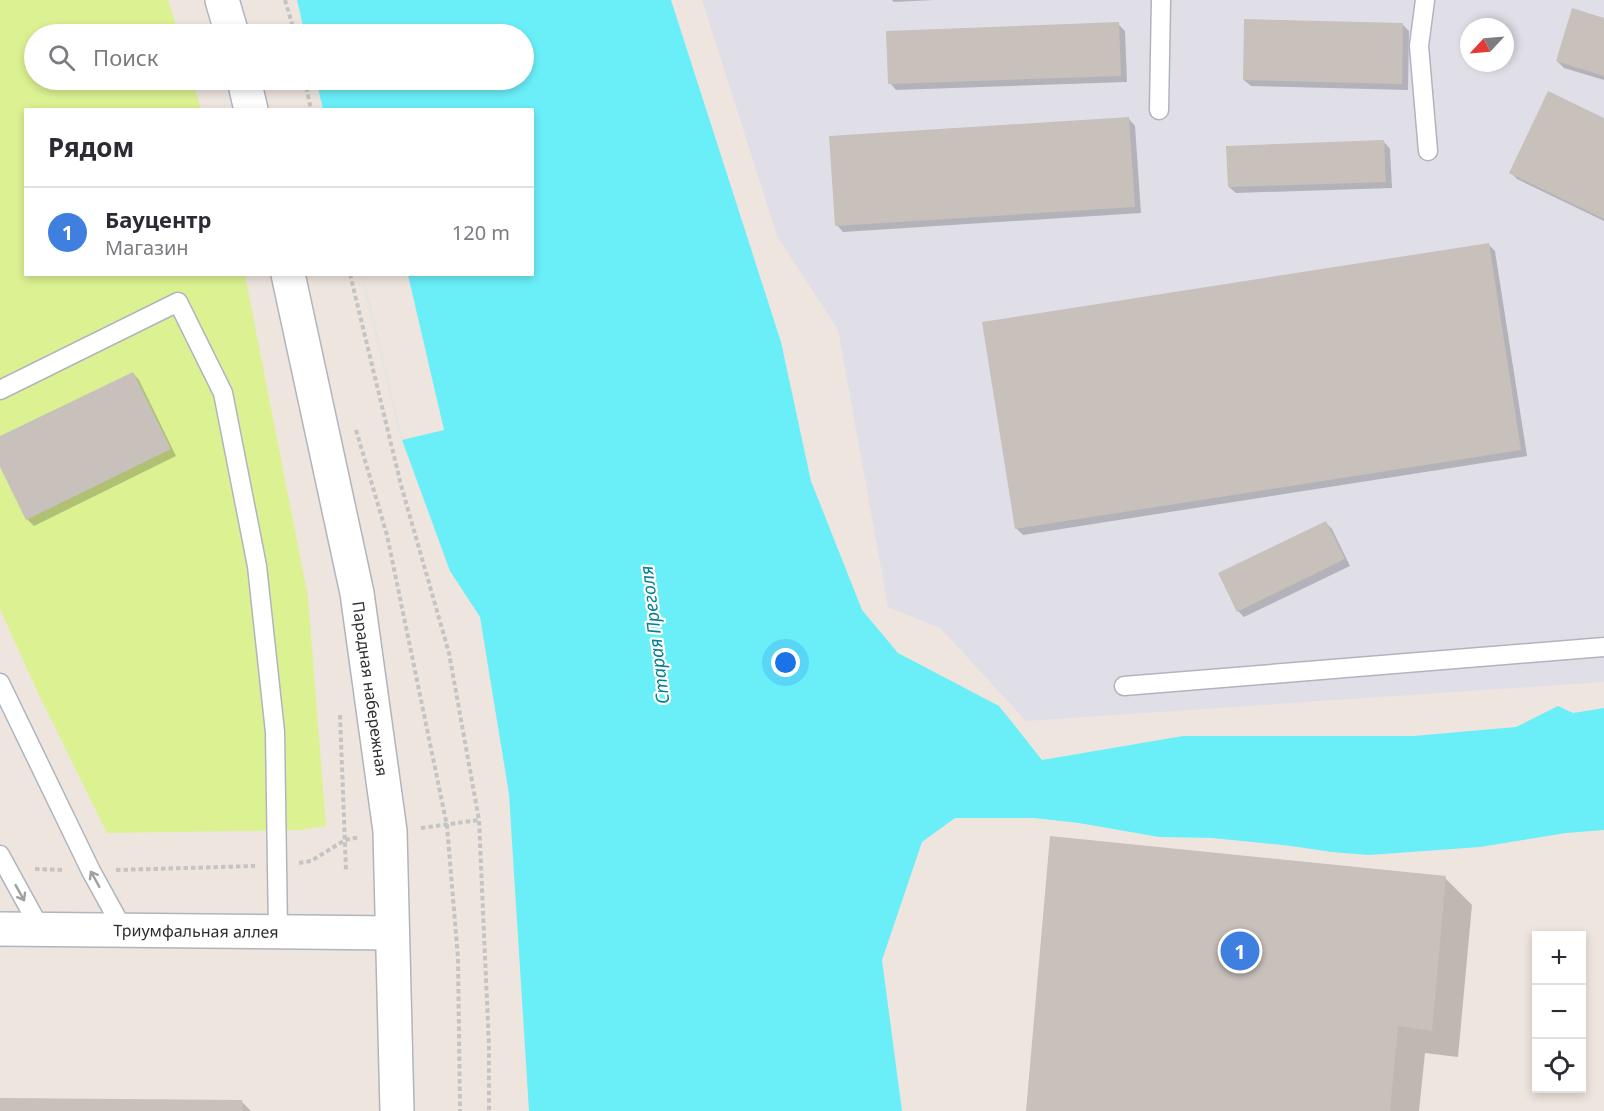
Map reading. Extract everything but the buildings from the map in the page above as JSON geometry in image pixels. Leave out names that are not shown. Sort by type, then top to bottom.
[{"type":"main road","points":[[222,0],[229,24]]},
{"type":"main road","points":[[246,90],[250,108]]},
{"type":"main road","name":"Парадная набережная","points":[[288,276],[357,593],[390,831],[397,1111]]},
{"type":"main road","name":"Триумфальная аллея","points":[[0,929],[392,933]]},
{"type":"lane","points":[[1159,110],[1161,0]]},
{"type":"lane","points":[[1425,0],[1419,46],[1428,151]]},
{"type":"lane","points":[[0,390],[178,302],[223,393],[257,566],[275,732],[278,932]]},
{"type":"lane","points":[[1124,686],[1604,647]]},
{"type":"lane","points":[[0,683],[91,871],[124,931]]},
{"type":"lane","points":[[3,861],[41,930]]},
{"type":"path","points":[[285,0],[292,24]]},
{"type":"path","points":[[307,90],[311,108]]},
{"type":"path","points":[[350,276],[401,485],[449,652],[479,820],[489,1046],[489,1111]]},
{"type":"path","points":[[355,426],[387,535],[447,825],[458,958],[460,1111]]},
{"type":"path","points":[[340,713],[346,870]]},
{"type":"path","points":[[3,861],[91,871],[276,866],[311,861],[345,840],[390,831],[479,820]]},
{"type":"shaded area","points":[[702,0],[1604,0],[1604,682],[1026,721],[941,629],[888,607],[838,330],[777,236]]},
{"type":"green space","points":[[0,0],[168,0],[176,24],[24,24],[24,90],[195,90],[201,108],[24,108],[24,276],[245,276],[308,597],[326,826],[300,830],[107,833],[37,691],[0,609]]},
{"type":"water","name":"Старая Преголя","points":[[297,0],[671,0],[781,342],[811,481],[862,610],[898,653],[999,706],[1042,760],[1183,736],[1413,736],[1516,727],[1558,706],[1573,713],[1604,708],[1604,830],[1566,833],[1480,847],[1369,855],[1212,838],[1159,837],[1079,823],[1034,818],[955,818],[922,842],[882,960],[902,1111],[529,1111],[509,794],[480,617],[450,571],[402,440],[362,276],[534,276],[534,108],[323,108],[318,90],[534,90],[534,24],[303,24]]},
{"type":"pier","points":[[362,276],[408,276],[444,430],[402,440]]},
{"type":"place","name":"Бауцентр","points":[[1240,951]]}]
